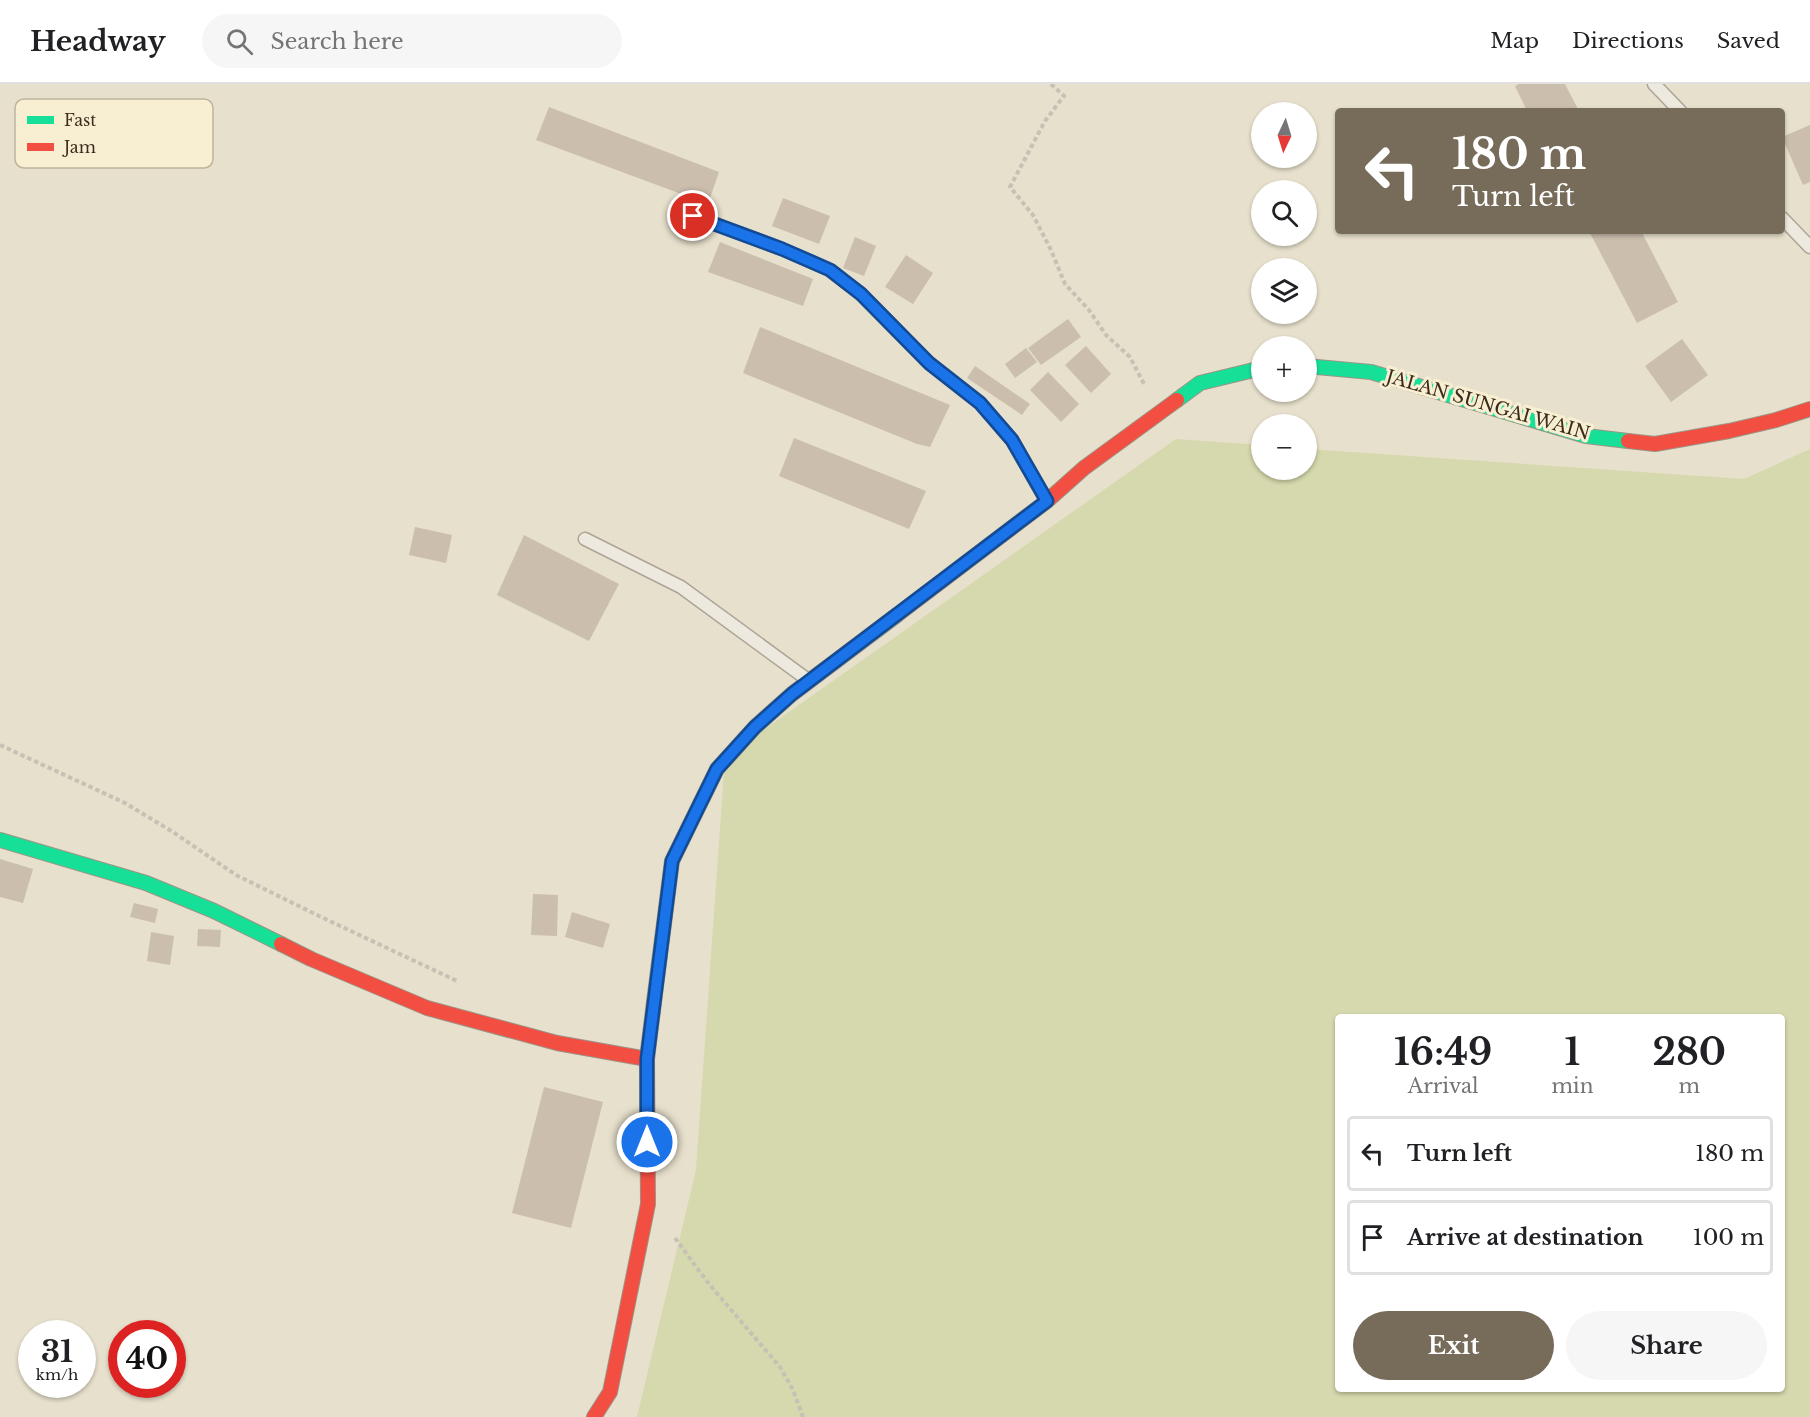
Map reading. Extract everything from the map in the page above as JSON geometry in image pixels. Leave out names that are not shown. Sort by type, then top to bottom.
[{"type":"street","name":"JALAN SUNGAI WAIN","points":[[1317,367],[1371,372],[1586,436],[1655,444],[1729,431],[1810,410]]},
{"type":"street","points":[[594,1417],[610,1392],[648,1204],[647,1059],[672,861],[717,769],[755,727],[809,681],[1047,501],[1084,468],[1200,383],[1251,371]]},
{"type":"street","points":[[0,840],[146,883],[214,911],[311,959],[427,1008],[557,1043],[647,1059]]},
{"type":"lane","points":[[1654,84],[1677,108]]},
{"type":"lane","points":[[693,216],[782,249],[830,270],[861,294],[929,363],[980,403],[1012,440],[1047,501]]},
{"type":"lane","points":[[1785,221],[1810,247]]},
{"type":"lane","points":[[585,539],[681,587],[809,681]]},
{"type":"path","points":[[1051,84],[1064,96],[1045,121],[1010,187],[1033,215],[1065,284],[1089,310],[1106,335],[1130,357],[1145,385]]},
{"type":"path","points":[[0,745],[125,803],[236,875],[458,981]]},
{"type":"path","points":[[648,1204],[709,1284],[780,1367],[793,1390],[803,1417]]},
{"type":"green space","points":[[1176,439],[1251,444],[1251,480],[1317,480],[1317,450],[1744,479],[1810,449],[1810,1417],[637,1417],[696,1170],[725,757]]},
{"type":"building","points":[[1519,84],[1565,84],[1577,108],[1526,108],[1515,86]]},
{"type":"building","points":[[549,107],[719,172],[708,204],[536,140]]},
{"type":"building","points":[[1810,125],[1810,182],[1803,185],[1785,144],[1785,136]]},
{"type":"building","points":[[783,198],[830,216],[819,244],[772,226]]},
{"type":"building","points":[[1591,234],[1643,234],[1678,302],[1637,323]]},
{"type":"building","points":[[855,237],[876,246],[864,276],[843,268]]},
{"type":"building","points":[[720,242],[813,279],[803,306],[708,272]]},
{"type":"building","points":[[906,255],[933,273],[913,304],[885,287]]},
{"type":"building","points":[[1068,319],[1081,337],[1041,365],[1028,348]]},
{"type":"building","points":[[760,327],[950,405],[930,447],[917,444],[743,373]]},
{"type":"building","points":[[1682,339],[1708,375],[1671,402],[1645,366]]},
{"type":"building","points":[[1086,346],[1111,374],[1091,393],[1065,365]]},
{"type":"building","points":[[1026,348],[1037,362],[1015,378],[1005,364]]},
{"type":"building","points":[[975,366],[1030,404],[1022,415],[967,378]]},
{"type":"building","points":[[1048,372],[1079,404],[1061,422],[1030,390]]},
{"type":"building","points":[[794,438],[926,491],[909,529],[779,476]]},
{"type":"building","points":[[415,527],[452,535],[446,563],[409,555]]},
{"type":"building","points":[[524,535],[619,584],[589,641],[497,595]]},
{"type":"building","points":[[0,859],[33,869],[23,903],[0,897]]},
{"type":"building","points":[[533,894],[558,895],[557,936],[531,935]]},
{"type":"building","points":[[134,903],[158,909],[155,923],[130,917]]},
{"type":"building","points":[[572,912],[610,924],[603,948],[565,937]]},
{"type":"building","points":[[198,929],[221,930],[220,947],[197,946]]},
{"type":"building","points":[[151,932],[174,936],[170,965],[147,961]]},
{"type":"building","points":[[544,1087],[603,1102],[571,1228],[512,1213]]},
{"type":"traffic: fast","points":[[1317,367],[1371,372],[1586,436],[1628,441]]},
{"type":"traffic: fast","points":[[1177,400],[1200,383],[1251,371]]},
{"type":"traffic: fast","points":[[654,1002],[672,861],[717,769],[755,727],[792,694],[897,615]]},
{"type":"traffic: fast","points":[[0,840],[146,883],[214,911],[281,944]]},
{"type":"traffic: jam","points":[[897,615],[1047,501],[1084,468],[1177,400]]},
{"type":"traffic: jam","points":[[1628,441],[1655,444],[1729,431],[1810,409]]},
{"type":"traffic: jam","points":[[281,944],[427,1008],[557,1043],[647,1059]]},
{"type":"traffic: jam","points":[[594,1417],[610,1392],[648,1204],[647,1059],[654,1002]]},
{"type":"route","points":[[647,1142],[647,1059],[672,861],[717,769],[755,727],[792,694],[1047,501],[1012,440],[980,403],[929,363],[861,294],[830,270],[782,249],[693,216]]}]
